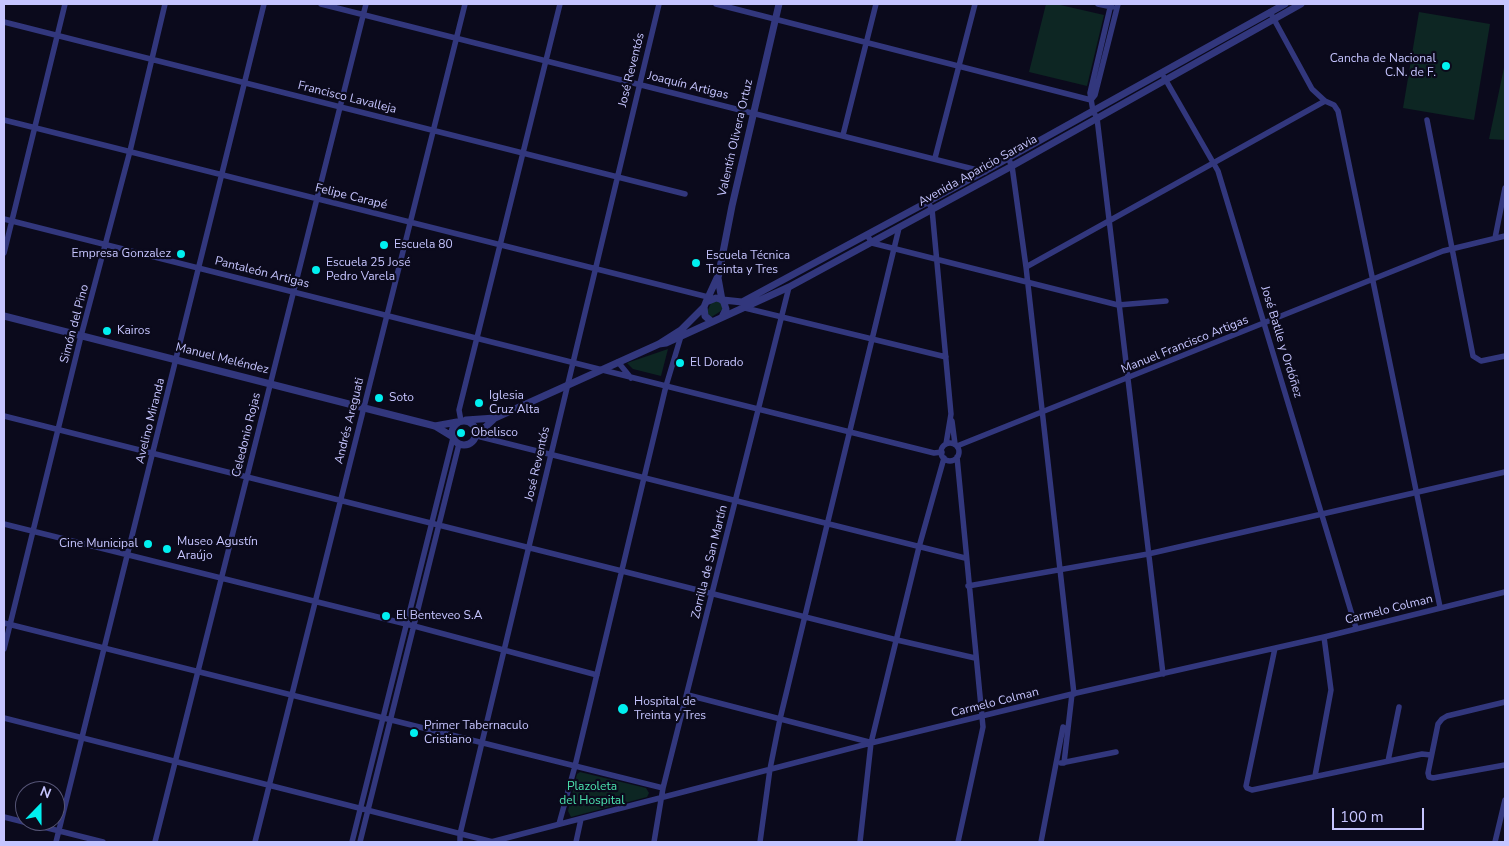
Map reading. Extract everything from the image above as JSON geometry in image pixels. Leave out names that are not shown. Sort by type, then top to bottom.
[{"type":"street","points":[[4,253],[65,4]]},
{"type":"street","name":"Simón del Pino","points":[[4,649],[7,624],[33,532],[81,336],[130,151],[165,4]]},
{"type":"street","name":"Avelino Miranda","points":[[65,805],[264,4]]},
{"type":"street","name":"Joaquín Artigas","points":[[321,4],[935,158],[987,174]]},
{"type":"street","name":"Celedonio Rojas","points":[[155,842],[366,4]]},
{"type":"street","name":"Andrés Areguati","points":[[255,842],[465,4]]},
{"type":"street","points":[[461,421],[459,410],[560,4]]},
{"type":"street","name":"José Reventós","points":[[460,842],[460,834],[481,743],[659,4]]},
{"type":"street","points":[[716,4],[1091,100]]},
{"type":"street","name":"Valentín Olivera Ortuz","points":[[706,302],[718,278],[753,112],[779,4]]},
{"type":"street","points":[[843,135],[876,4]]},
{"type":"street","points":[[935,158],[975,4]]},
{"type":"street","points":[[1098,4],[1114,6],[1095,95],[1091,100],[1097,118],[1163,674]]},
{"type":"street","name":"Avenida Aparicio Saravia","points":[[723,300],[742,302],[928,202],[987,174],[1012,166],[1166,80],[1271,16],[1285,4]]},
{"type":"street","name":"Avenida Aparicio Saravia","points":[[659,344],[666,343],[789,287],[932,209],[987,174],[1008,158],[1161,72],[1271,16],[1301,4]]},
{"type":"street","points":[[1271,16],[1312,89],[1325,101],[1334,105],[1338,111],[1371,280],[1440,607]]},
{"type":"street","name":"Francisco Lavalleja","points":[[4,22],[685,194]]},
{"type":"street","name":"José Batlle y Ordóñez","points":[[1161,72],[1214,164],[1265,324],[1356,628]]},
{"type":"street","points":[[1026,267],[1325,101]]},
{"type":"street","name":"Felipe Carapé","points":[[4,120],[693,294],[706,302]]},
{"type":"street","points":[[1427,120],[1450,249],[1473,356],[1481,361],[1505,356]]},
{"type":"street","points":[[1008,158],[1012,166],[1026,267],[1073,694],[1064,763]]},
{"type":"street","points":[[1495,238],[1505,188]]},
{"type":"street","points":[[928,202],[932,209],[951,414],[959,452],[957,458],[965,558],[983,727],[958,842]]},
{"type":"street","name":"Pantaleón Artigas","points":[[4,219],[943,455]]},
{"type":"street","points":[[760,842],[770,769],[780,719],[874,340],[899,228]]},
{"type":"street","points":[[866,235],[872,243],[1118,305],[1166,300]]},
{"type":"street","name":"Manuel Francisco Artigas","points":[[956,445],[1042,413],[1450,249],[1505,236]]},
{"type":"street","name":"Valentín Olivera Ortuz","points":[[718,278],[723,300]]},
{"type":"street","name":"Zorrilla de San Martín","points":[[654,842],[663,788],[688,695],[780,317],[789,287]]},
{"type":"street","points":[[712,322],[705,316],[706,302],[716,298],[723,300],[726,309],[722,317]]},
{"type":"street","name":"Avenida Aparicio Saravia","points":[[461,421],[495,418],[659,344],[681,330],[706,302]]},
{"type":"street","points":[[745,308],[946,357]]},
{"type":"street","name":"Manuel Meléndez","points":[[4,316],[435,426],[453,437]]},
{"type":"street","points":[[559,824],[575,766],[666,386],[681,336]]},
{"type":"street","points":[[618,362],[631,378]]},
{"type":"street","points":[[860,842],[871,743],[946,444],[951,414]]},
{"type":"street","points":[[4,416],[975,658]]},
{"type":"street","name":"Avenida Aparicio Saravia","points":[[477,436],[495,418]]},
{"type":"street","points":[[461,421],[475,425],[477,436]]},
{"type":"street","points":[[352,842],[453,437],[453,427],[461,421]]},
{"type":"street","name":"Manuel Meléndez","points":[[435,426],[461,421]]},
{"type":"street","points":[[477,436],[965,558]]},
{"type":"street","points":[[453,437],[459,444],[468,445],[477,436]]},
{"type":"street","points":[[360,842],[459,444]]},
{"type":"street","points":[[946,444],[956,445]]},
{"type":"street","points":[[943,455],[952,460],[957,458]]},
{"type":"street","points":[[968,586],[1148,554],[1505,472]]},
{"type":"street","points":[[4,524],[414,626],[597,675]]},
{"type":"street","name":"Carmelo Colman","points":[[492,842],[871,743],[1073,694],[1324,637],[1505,592]]},
{"type":"street","points":[[7,624],[663,788]]},
{"type":"street","points":[[1315,776],[1330,690],[1324,637]]},
{"type":"street","points":[[1275,648],[1246,786],[1248,788],[1252,790],[1388,761],[1431,755]]},
{"type":"street","points":[[688,695],[871,743]]},
{"type":"street","points":[[1505,702],[1447,716],[1442,719],[1438,724],[1428,773],[1429,777],[1433,778],[1505,765]]},
{"type":"street","points":[[1388,761],[1400,707]]},
{"type":"street","points":[[4,718],[492,842]]},
{"type":"street","points":[[1041,842],[1063,727]]},
{"type":"street","points":[[1056,764],[1116,752]]},
{"type":"street","points":[[1495,842],[1505,800]]},
{"type":"street","points":[[576,842],[581,819]]},
{"type":"street","points":[[58,831],[103,842]]},
{"type":"street","name":"Avelino Miranda","points":[[56,842],[58,831]]},
{"type":"green space","points":[[1046,4],[1056,4],[1104,15],[1087,86],[1029,72]]},
{"type":"green space","name":"Cancha de Nacional C.N. de F.","points":[[1419,12],[1490,24],[1474,120],[1403,108]]},
{"type":"green space","points":[[1505,63],[1505,140],[1489,139]]},
{"type":"green space","points":[[715,301],[721,302],[724,309],[710,318],[707,312],[711,303]]},
{"type":"green space","points":[[668,349],[661,376],[633,369],[627,363]]},
{"type":"green space","name":"Plazoleta del Hospital","points":[[580,772],[646,788],[649,793],[647,797],[571,817],[568,811],[577,774]]},
{"type":"place","name":"Cancha de Nacional C.N. de F.","points":[[1446,66]]},
{"type":"place","name":"Escuela 80","points":[[384,245]]},
{"type":"place","name":"Empresa Gonzalez","points":[[181,254]]},
{"type":"place","name":"Escuela Técnica Treinta y Tres","points":[[696,263]]},
{"type":"place","name":"Escuela 25 José Pedro Varela","points":[[316,270]]},
{"type":"place","name":"Kairos","points":[[107,331]]},
{"type":"place","name":"El Dorado","points":[[680,363]]},
{"type":"place","name":"Soto","points":[[379,398]]},
{"type":"place","name":"Iglesia Cruz Alta","points":[[479,403]]},
{"type":"place","name":"Obelisco","points":[[461,433]]},
{"type":"place","name":"Cine Municipal","points":[[148,544]]},
{"type":"place","name":"Museo Agustín Araújo","points":[[167,549]]},
{"type":"place","name":"El Benteveo S.A","points":[[386,616]]},
{"type":"place","name":"Hospital de Treinta y Tres","points":[[623,709]]},
{"type":"place","name":"Primer Tabernaculo Cristiano","points":[[414,733]]}]
